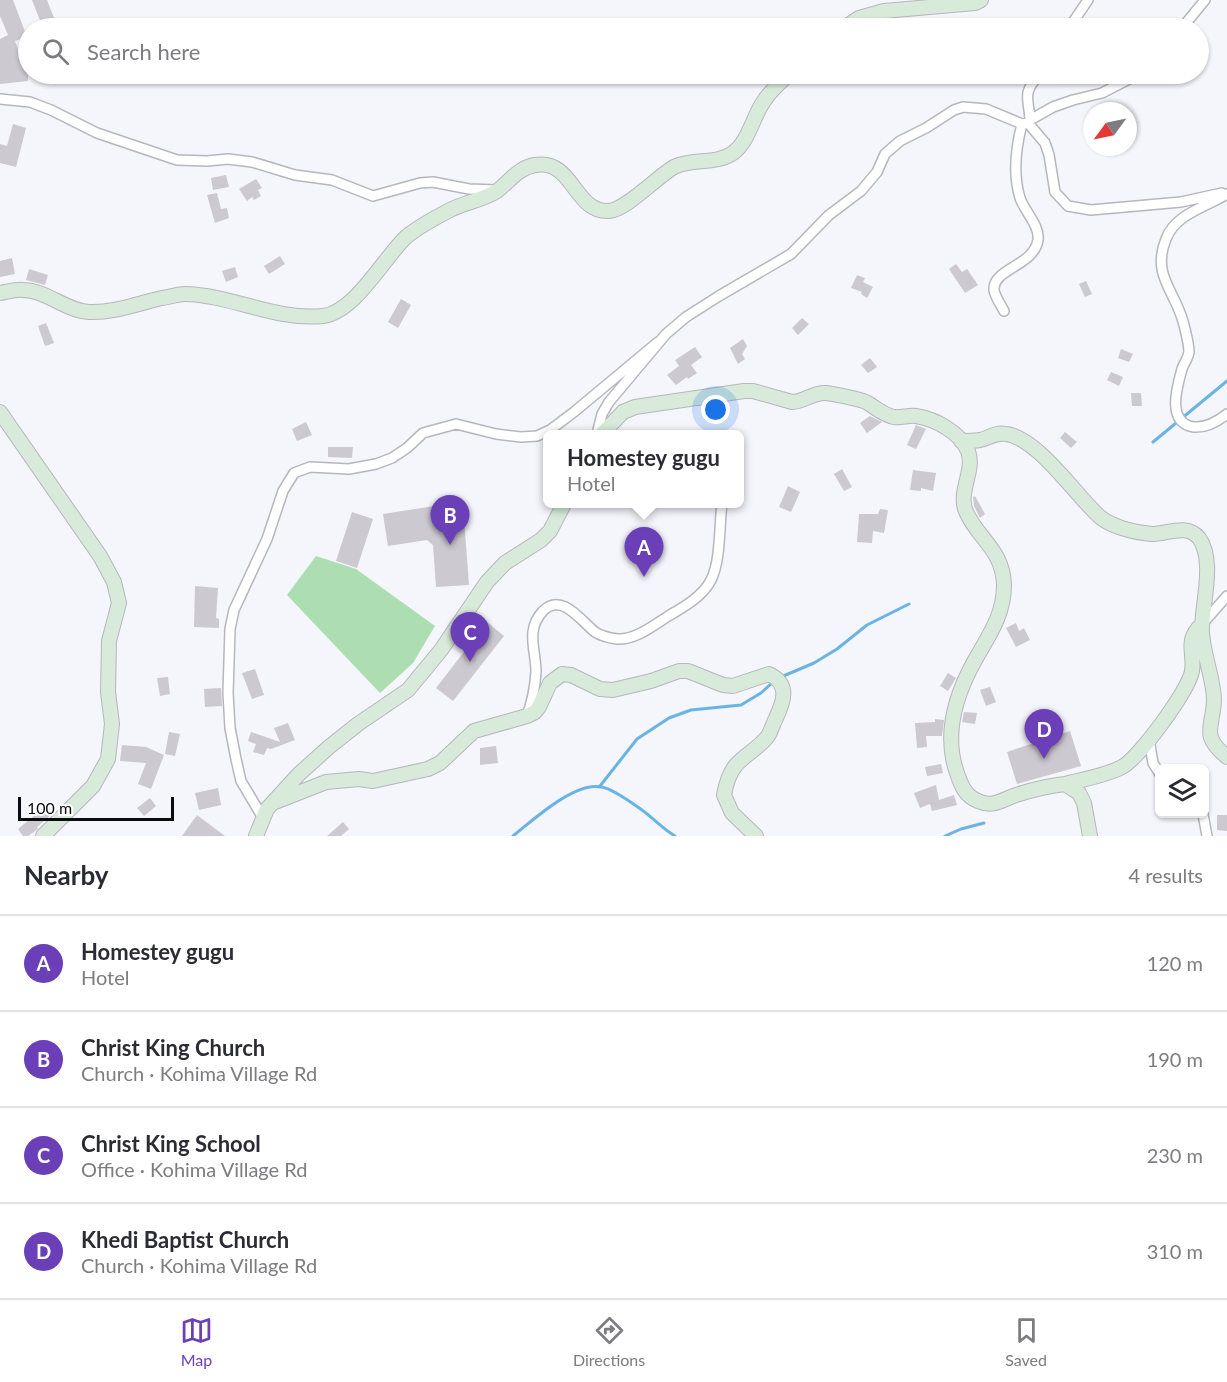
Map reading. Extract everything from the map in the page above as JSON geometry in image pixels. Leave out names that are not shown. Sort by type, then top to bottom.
[{"type":"main road","points":[[859,18],[884,11],[975,3],[981,0]]},
{"type":"main road","points":[[0,293],[24,290],[88,312],[131,307],[183,294],[233,301],[298,317],[326,315],[341,309],[355,296],[406,238],[419,228],[452,208],[478,201],[498,190],[524,168],[550,166],[570,179],[581,197],[593,209],[611,211],[632,199],[676,166],[720,158],[734,153],[746,136],[764,100],[779,84]]},
{"type":"main road","points":[[607,430],[624,412],[635,406],[753,391],[797,402],[816,393],[822,393],[863,401],[895,417],[914,416],[928,419],[942,425],[961,441],[968,452],[969,467],[964,494],[965,509],[996,555],[1004,583],[1001,613],[994,630],[959,691],[955,704],[951,747],[955,770],[961,786],[968,796],[988,804],[1001,803],[1015,796],[1105,774],[1124,766],[1136,756],[1184,692],[1192,673],[1190,651],[1192,638],[1202,624]]},
{"type":"main road","points":[[0,412],[100,556],[114,582],[119,603],[109,641],[108,692],[112,724],[108,759],[93,786],[43,836]]},
{"type":"main road","points":[[961,441],[979,440],[1003,433],[1015,436],[1053,466],[1089,506],[1110,523],[1144,533],[1192,531],[1203,546],[1207,575],[1202,634],[1214,698],[1211,740],[1216,748],[1227,757]]},
{"type":"main road","points":[[256,836],[267,809],[299,774],[328,747],[408,690],[441,650],[487,582],[505,563],[541,540],[550,531],[562,508]]},
{"type":"main road","points":[[275,802],[326,782],[359,779],[373,781],[428,770],[440,763],[474,731],[527,717],[535,712],[550,683],[562,674],[571,675],[600,689],[614,690],[679,671],[688,671],[723,685],[733,686],[769,674],[777,678],[783,688],[784,697],[768,736],[736,765],[730,774],[724,795],[732,813],[756,836]]},
{"type":"main road","points":[[1065,784],[1079,793],[1084,803],[1090,836]]},
{"type":"street","points":[[1076,18],[1088,0]]},
{"type":"street","points":[[1190,18],[1205,0]]},
{"type":"street","points":[[1004,311],[993,288],[996,280],[1030,257],[1037,245],[1037,230],[1020,196],[1017,177],[1017,153],[1027,122],[1026,98],[1033,84]]},
{"type":"street","points":[[1027,122],[1053,107],[1102,93],[1120,84]]},
{"type":"street","points":[[0,99],[30,102],[97,133],[177,160],[201,162],[228,159],[252,162],[295,175],[332,180],[373,196],[420,183],[433,182],[469,189],[498,190]]},
{"type":"street","points":[[550,430],[686,317],[791,254],[829,214],[861,190],[878,172],[885,154],[900,141],[954,110],[963,107],[986,109],[1027,122],[1045,144],[1055,192],[1068,206],[1075,209],[1091,210],[1181,202],[1227,193]]},
{"type":"street","points":[[1227,193],[1177,221],[1166,238],[1161,271],[1184,323],[1189,349],[1188,358],[1183,366],[1175,406],[1176,414],[1186,425],[1197,427],[1207,425],[1227,414]]},
{"type":"street","points":[[598,430],[602,414],[609,402],[658,342]]},
{"type":"street","points":[[263,818],[241,781],[234,749],[228,693],[230,629],[234,610],[267,539],[283,490],[294,473],[310,467],[349,469],[376,464],[393,458],[423,434],[456,424],[496,434],[521,437],[543,433]]},
{"type":"street","points":[[527,717],[532,701],[536,670],[532,632],[541,613],[552,605],[561,605],[578,616],[598,634],[617,639],[633,637],[659,623],[687,605],[712,579],[722,508]]},
{"type":"street","points":[[1202,624],[1227,596]]},
{"type":"street","points":[[1149,739],[1155,766]]},
{"type":"street","points":[[1204,818],[1207,836]]},
{"type":"green space","points":[[316,556],[356,569],[435,626],[413,663],[380,693],[287,595]]},
{"type":"building","points":[[0,0],[13,0],[20,18],[18,18],[18,40],[15,41],[18,49],[18,82],[0,84],[0,39],[8,35],[0,16]]},
{"type":"building","points":[[32,0],[47,0],[54,18],[39,18]]},
{"type":"building","points":[[13,124],[26,128],[16,167],[0,163],[0,144],[7,146]]},
{"type":"building","points":[[226,175],[229,187],[213,190],[211,178]]},
{"type":"building","points":[[256,179],[262,188],[258,190],[261,196],[254,200],[252,197],[247,201],[239,189]]},
{"type":"building","points":[[217,193],[221,209],[227,208],[229,218],[215,223],[207,195]]},
{"type":"building","points":[[280,256],[285,264],[269,274],[264,266]]},
{"type":"building","points":[[12,258],[15,274],[0,277],[0,261]]},
{"type":"building","points":[[956,264],[962,272],[967,269],[978,285],[965,293],[949,269]]},
{"type":"building","points":[[235,267],[238,277],[226,282],[222,271]]},
{"type":"building","points":[[29,269],[48,275],[45,285],[26,280]]},
{"type":"building","points":[[857,275],[865,278],[863,282],[873,287],[867,298],[861,294],[862,292],[851,288]]},
{"type":"building","points":[[1086,281],[1092,294],[1085,297],[1079,284]]},
{"type":"building","points":[[401,299],[411,305],[398,328],[388,322]]},
{"type":"building","points":[[802,318],[809,324],[798,335],[792,328]]},
{"type":"building","points":[[46,323],[54,343],[45,346],[38,326]]},
{"type":"building","points":[[743,339],[747,346],[742,354],[745,359],[738,364],[730,348]]},
{"type":"building","points":[[695,347],[702,357],[691,365],[697,373],[676,385],[667,375],[679,366],[675,360]]},
{"type":"building","points":[[1121,349],[1133,354],[1129,362],[1118,358]]},
{"type":"building","points":[[870,358],[877,367],[868,373],[861,365]]},
{"type":"building","points":[[1111,372],[1123,377],[1119,386],[1107,380]]},
{"type":"building","points":[[1131,393],[1141,393],[1142,406],[1132,406]]},
{"type":"building","points":[[870,416],[882,422],[867,433],[860,423]]},
{"type":"building","points":[[306,422],[312,435],[297,441],[292,429]]},
{"type":"building","points":[[916,425],[926,429],[916,449],[907,445]]},
{"type":"building","points":[[1065,432],[1077,442],[1071,448],[1060,438]]},
{"type":"building","points":[[328,447],[353,447],[352,458],[328,457]]},
{"type":"building","points":[[842,469],[852,487],[844,491],[834,474]]},
{"type":"building","points":[[913,470],[936,473],[933,491],[921,488],[921,491],[910,490]]},
{"type":"building","points":[[788,486],[800,492],[791,512],[779,507]]},
{"type":"building","points":[[975,496],[985,514],[980,518],[974,506],[973,497]]},
{"type":"building","points":[[447,504],[464,518],[469,585],[436,587],[433,545],[427,540],[388,546],[383,514]]},
{"type":"building","points":[[880,509],[888,510],[884,533],[873,531],[872,543],[857,542],[859,514],[878,514]]},
{"type":"building","points":[[352,512],[373,519],[357,568],[336,561]]},
{"type":"building","points":[[195,586],[218,588],[216,618],[219,619],[219,628],[194,627]]},
{"type":"building","points":[[487,622],[504,636],[453,701],[436,688]]},
{"type":"building","points":[[1016,623],[1019,631],[1024,628],[1030,640],[1016,647],[1006,628]]},
{"type":"building","points":[[255,669],[264,695],[252,699],[242,673]]},
{"type":"building","points":[[948,673],[956,678],[948,691],[940,686]]},
{"type":"building","points":[[168,677],[170,694],[160,696],[157,678]]},
{"type":"building","points":[[990,687],[996,702],[986,706],[980,690]]},
{"type":"building","points":[[221,688],[222,706],[205,707],[204,689]]},
{"type":"building","points":[[964,712],[977,713],[975,724],[962,722]]},
{"type":"building","points":[[935,719],[944,720],[942,736],[926,736],[927,747],[917,748],[915,723],[935,722]]},
{"type":"building","points":[[288,723],[295,740],[271,749],[267,748],[264,755],[253,752],[256,744],[248,741],[251,732],[280,742],[274,728]]},
{"type":"building","points":[[1070,731],[1081,766],[1017,784],[1007,752]]},
{"type":"building","points":[[169,732],[180,734],[175,756],[165,754]]},
{"type":"building","points":[[122,745],[146,747],[164,755],[151,789],[138,784],[146,763],[120,761]]},
{"type":"building","points":[[496,746],[498,763],[480,765],[480,748]]},
{"type":"building","points":[[941,764],[943,773],[927,776],[925,767]]},
{"type":"building","points":[[936,785],[939,800],[954,795],[957,805],[932,811],[930,804],[920,808],[914,793]]},
{"type":"building","points":[[218,788],[221,805],[199,810],[195,793]]},
{"type":"building","points":[[150,798],[156,806],[144,816],[137,808]]},
{"type":"building","points":[[47,805],[53,813],[37,827],[38,829],[28,836],[23,836],[18,829]]},
{"type":"building","points":[[197,815],[225,836],[182,836]]},
{"type":"building","points":[[1217,815],[1227,815],[1227,831],[1217,830]]},
{"type":"building","points":[[343,822],[349,829],[341,836],[327,836]]},
{"type":"waterway","points":[[1153,442],[1227,381]]},
{"type":"waterway","points":[[781,677],[814,663],[837,649],[867,625],[909,604]]},
{"type":"waterway","points":[[600,786],[637,739],[669,718],[691,710],[741,705],[761,693],[773,682]]},
{"type":"waterway","points":[[513,836],[554,804],[579,790],[590,787],[611,790],[642,810],[675,836]]},
{"type":"waterway","points":[[945,836],[984,823]]},
{"type":"place","name":"Christ King Church","points":[[450,545]]},
{"type":"place","name":"Homestey gugu","points":[[644,577]]},
{"type":"place","name":"Christ King School","points":[[470,662]]},
{"type":"place","name":"Khedi Baptist Church","points":[[1044,759]]}]
